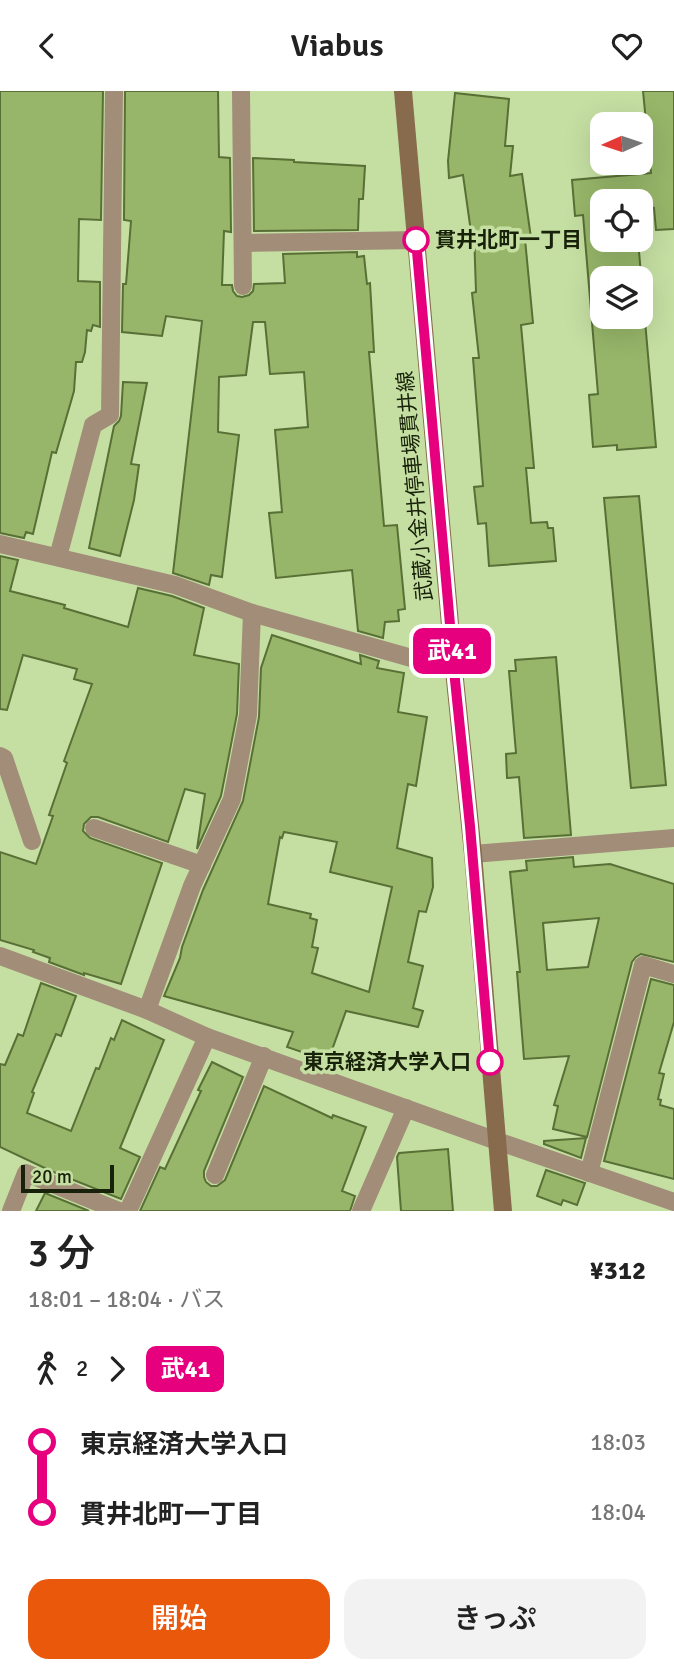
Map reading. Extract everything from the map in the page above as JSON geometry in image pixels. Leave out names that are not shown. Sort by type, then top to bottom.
[{"type":"main road","name":"武蔵小金井停車場貫井線","points":[[403,91],[503,1211]]},
{"type":"street","points":[[58,557],[93,425],[110,415],[114,91]]},
{"type":"street","points":[[240,91],[243,286]]},
{"type":"street","points":[[243,243],[416,240]]},
{"type":"street","points":[[0,544],[175,585],[252,613],[454,670]]},
{"type":"street","points":[[147,1010],[192,886],[232,799],[248,715],[252,613]]},
{"type":"street","points":[[0,756],[4,758],[32,841]]},
{"type":"street","points":[[94,828],[202,865]]},
{"type":"street","points":[[473,853],[674,838]]},
{"type":"street","points":[[0,956],[147,1010],[207,1037],[674,1202]]},
{"type":"street","points":[[589,1173],[643,965],[674,974]]},
{"type":"street","points":[[128,1211],[207,1037]]},
{"type":"street","points":[[215,1175],[264,1056]]},
{"type":"street","points":[[361,1211],[406,1108]]},
{"type":"street","points":[[10,1211],[26,1173],[119,1211]]},
{"type":"building","points":[[0,91],[103,91],[101,220],[79,219],[78,281],[100,282],[100,327],[93,325],[91,331],[87,330],[85,352],[82,362],[76,362],[74,391],[56,453],[52,452],[33,534],[26,532],[24,538],[0,533]]},
{"type":"building","points":[[125,91],[218,91],[219,157],[230,158],[231,232],[224,231],[222,285],[232,285],[237,296],[249,295],[254,284],[285,283],[283,254],[357,252],[357,257],[364,256],[367,284],[370,283],[374,352],[369,352],[384,526],[397,525],[405,609],[398,610],[399,621],[385,622],[383,638],[358,631],[352,570],[276,578],[269,513],[282,512],[275,430],[308,427],[304,372],[270,374],[265,322],[253,322],[246,375],[219,377],[218,432],[239,435],[222,577],[211,575],[209,585],[173,573],[202,321],[166,316],[162,336],[122,332],[123,284],[126,284],[131,221],[124,220]]},
{"type":"building","points":[[643,91],[674,91],[674,229],[656,230],[653,189],[590,189],[590,252],[639,252],[640,266],[590,266],[590,299],[583,215],[575,216],[572,180],[653,175],[653,112],[645,112]]},
{"type":"building","points":[[455,93],[509,99],[505,146],[513,146],[510,176],[522,174],[531,238],[525,239],[533,323],[521,325],[534,468],[526,468],[531,523],[547,522],[548,528],[553,528],[556,561],[489,566],[486,523],[478,524],[474,487],[483,486],[473,358],[479,358],[472,293],[476,292],[474,232],[471,232],[463,175],[449,178],[448,161]]},
{"type":"building","points":[[253,158],[365,166],[363,199],[359,199],[358,230],[254,231]]},
{"type":"building","points":[[593,329],[646,329],[656,447],[617,450],[617,445],[593,447],[589,395],[598,394]]},
{"type":"building","points":[[123,382],[147,383],[131,464],[139,465],[134,500],[120,556],[89,548],[114,426],[121,416]]},
{"type":"building","points":[[639,496],[666,785],[631,788],[604,498]]},
{"type":"building","points":[[0,556],[18,560],[10,591],[65,605],[64,608],[128,627],[138,588],[172,596],[204,608],[194,655],[239,664],[237,714],[221,796],[197,849],[205,794],[185,789],[168,842],[98,817],[91,817],[84,824],[83,831],[90,838],[162,863],[121,984],[84,975],[49,962],[50,958],[33,952],[34,950],[0,940],[0,852],[36,864],[53,816],[49,815],[67,763],[64,761],[92,684],[74,679],[77,669],[23,655],[7,710],[0,709]]},
{"type":"building","points":[[272,635],[361,664],[360,655],[379,661],[377,668],[404,673],[398,712],[427,717],[416,786],[408,784],[397,848],[432,858],[433,887],[426,912],[419,911],[408,962],[423,966],[413,1008],[423,1011],[418,1027],[346,1011],[328,1061],[287,1047],[293,1032],[164,996],[203,890],[243,801],[259,717],[261,668]],"holes":[[[284,832],[337,842],[330,872],[392,887],[369,992],[312,973],[318,948],[312,947],[317,920],[310,918],[311,914],[268,904],[280,837],[282,838]]]},
{"type":"building","points":[[556,657],[571,835],[524,838],[519,777],[507,778],[506,754],[516,753],[509,671],[516,671],[515,660]]},
{"type":"building","points":[[573,857],[574,867],[610,864],[674,884],[674,962],[641,954],[632,962],[587,1137],[553,1129],[558,1106],[554,1105],[569,1056],[524,1059],[517,972],[520,972],[510,872],[527,870],[526,861]],"holes":[[[599,918],[588,967],[547,970],[543,923]]]},
{"type":"building","points":[[651,979],[674,985],[674,1022],[659,1073],[664,1074],[658,1099],[661,1100],[660,1105],[674,1109],[674,1179],[604,1161]]},
{"type":"building","points":[[41,983],[76,996],[61,1036],[56,1034],[32,1092],[34,1093],[27,1113],[71,1131],[96,1068],[99,1069],[111,1038],[114,1040],[122,1020],[164,1040],[120,1148],[140,1157],[121,1199],[0,1147],[0,1064],[5,1065],[18,1034],[23,1036]]},
{"type":"building","points":[[212,1062],[243,1077],[204,1171],[206,1182],[217,1186],[225,1180],[264,1086],[332,1118],[333,1115],[366,1127],[342,1191],[355,1196],[350,1211],[140,1211],[160,1167],[165,1169]]},
{"type":"building","points":[[586,1138],[581,1158],[544,1144],[544,1141]]},
{"type":"building","points":[[448,1149],[453,1211],[401,1211],[397,1157],[399,1153]]},
{"type":"building","points":[[546,1170],[585,1183],[577,1205],[563,1200],[561,1205],[537,1196]]},
{"type":"building","points":[[45,1193],[89,1211],[36,1211]]},
{"type":"bus line","name":"武41","points":[[416,240],[490,1062]]},
{"type":"place","name":"貫井北町一丁目","points":[[416,240]]},
{"type":"place","name":"東京経済大学入口","points":[[490,1062]]}]
